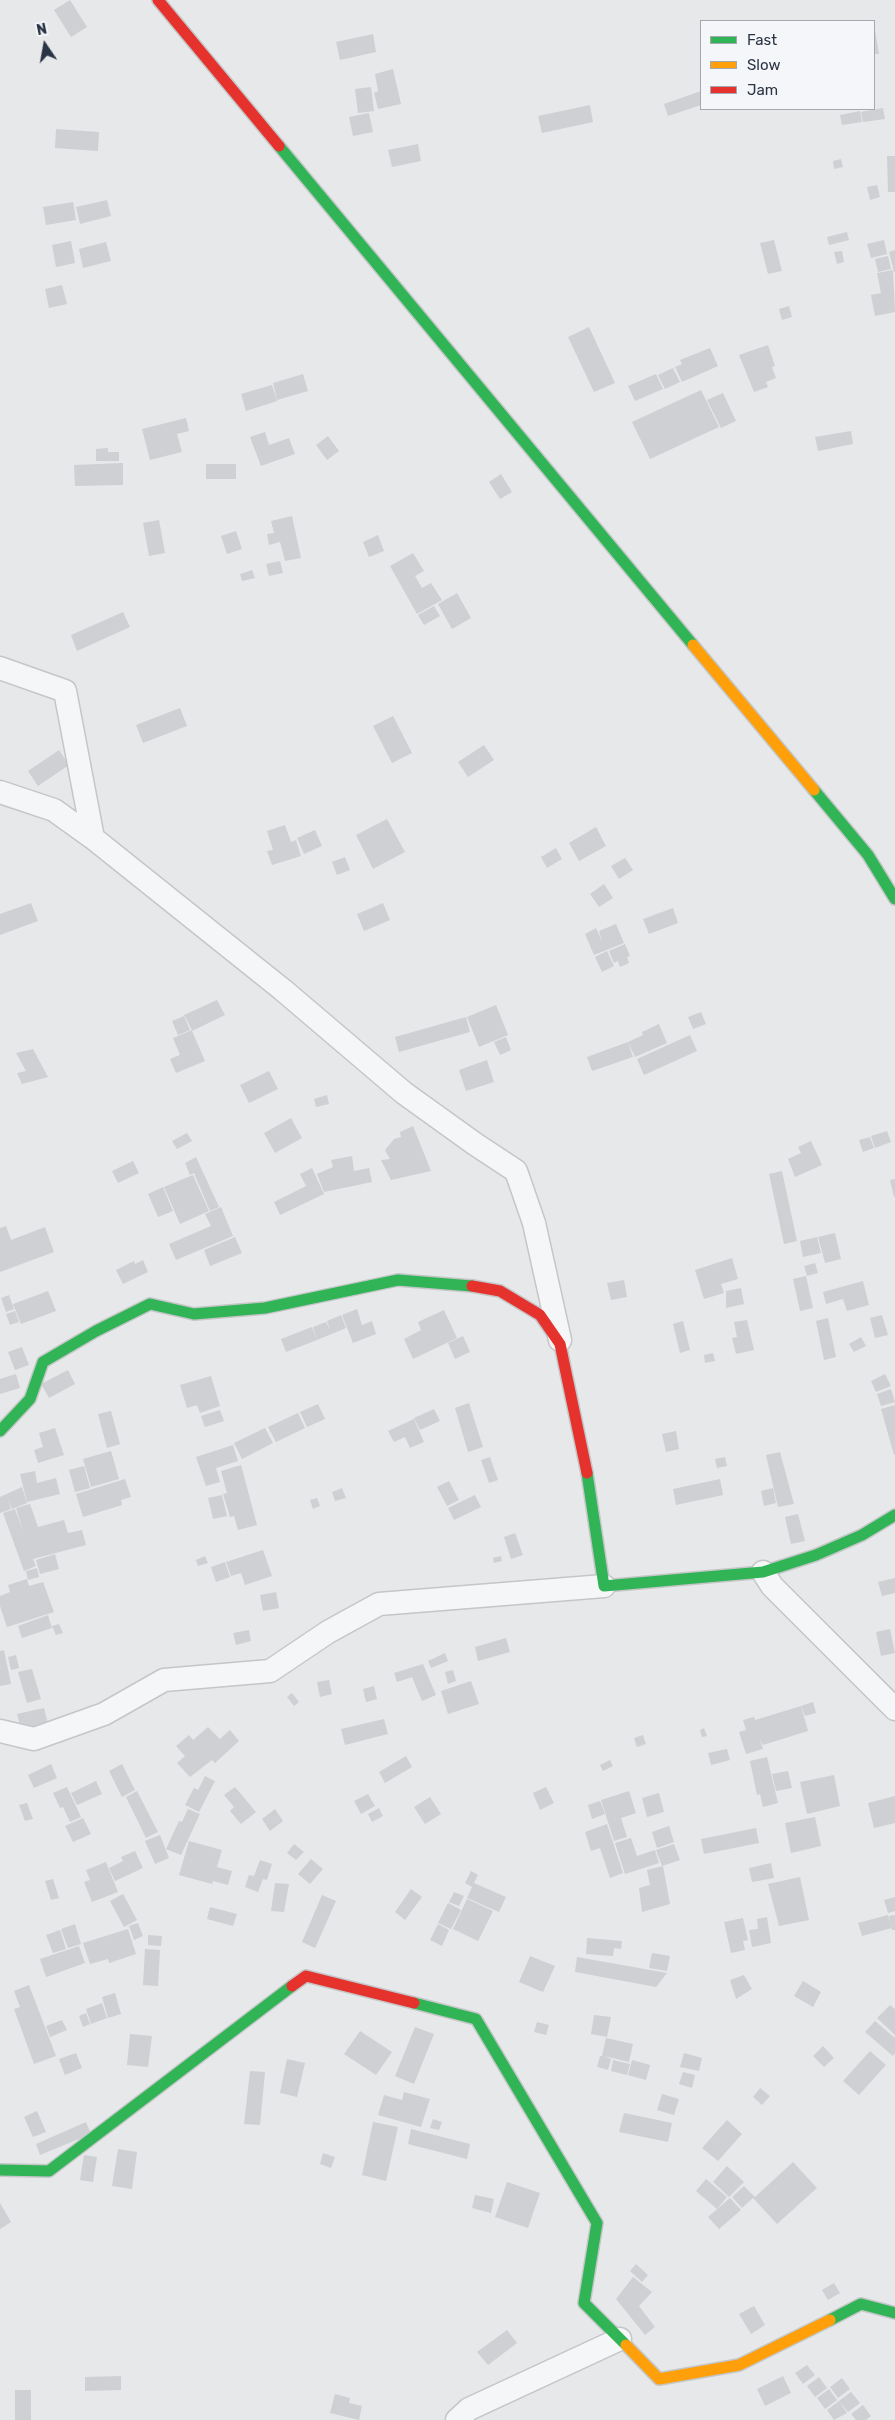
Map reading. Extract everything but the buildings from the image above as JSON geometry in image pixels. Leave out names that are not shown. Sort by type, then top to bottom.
[{"type":"street","points":[[158,0],[868,854],[895,899]]},
{"type":"street","points":[[0,668],[65,691],[93,838]]},
{"type":"street","points":[[0,792],[54,810],[93,838],[283,990],[404,1092],[475,1144],[516,1171],[534,1222],[586,1464],[604,1586]]},
{"type":"street","points":[[0,1431],[30,1399],[43,1362],[96,1331],[150,1304],[194,1314],[265,1308],[398,1280],[472,1286],[500,1291],[540,1315],[560,1344]]},
{"type":"street","points":[[0,1731],[34,1739],[104,1714],[164,1680],[270,1671],[328,1632],[379,1604],[763,1572],[816,1555],[862,1535],[895,1515]]},
{"type":"street","points":[[763,1572],[772,1586],[895,1709]]},
{"type":"street","points":[[0,2170],[49,2171],[306,1976],[476,2019],[597,2223],[584,2303],[659,2379],[739,2366],[861,2304],[895,2313]]},
{"type":"street","points":[[457,2420],[468,2408],[620,2339]]},
{"type":"traffic: fast","points":[[279,146],[693,645]]},
{"type":"traffic: fast","points":[[814,790],[868,855],[895,899]]},
{"type":"traffic: fast","points":[[0,1431],[30,1399],[43,1362],[96,1331],[150,1304],[194,1314],[265,1308],[398,1280],[472,1286]]},
{"type":"traffic: fast","points":[[587,1473],[604,1586],[763,1572],[816,1555],[862,1535],[895,1515]]},
{"type":"traffic: fast","points":[[0,2170],[49,2171],[292,1986]]},
{"type":"traffic: fast","points":[[414,2003],[476,2019],[597,2223],[584,2303],[626,2345]]},
{"type":"traffic: fast","points":[[830,2320],[861,2304],[895,2313]]},
{"type":"traffic: slow","points":[[693,645],[814,790]]},
{"type":"traffic: slow","points":[[626,2345],[659,2379],[739,2365],[830,2320]]},
{"type":"traffic: jam","points":[[158,0],[279,146]]},
{"type":"traffic: jam","points":[[472,1286],[500,1291],[540,1315],[560,1344],[587,1473]]},
{"type":"traffic: jam","points":[[292,1986],[306,1976],[414,2003]]}]
